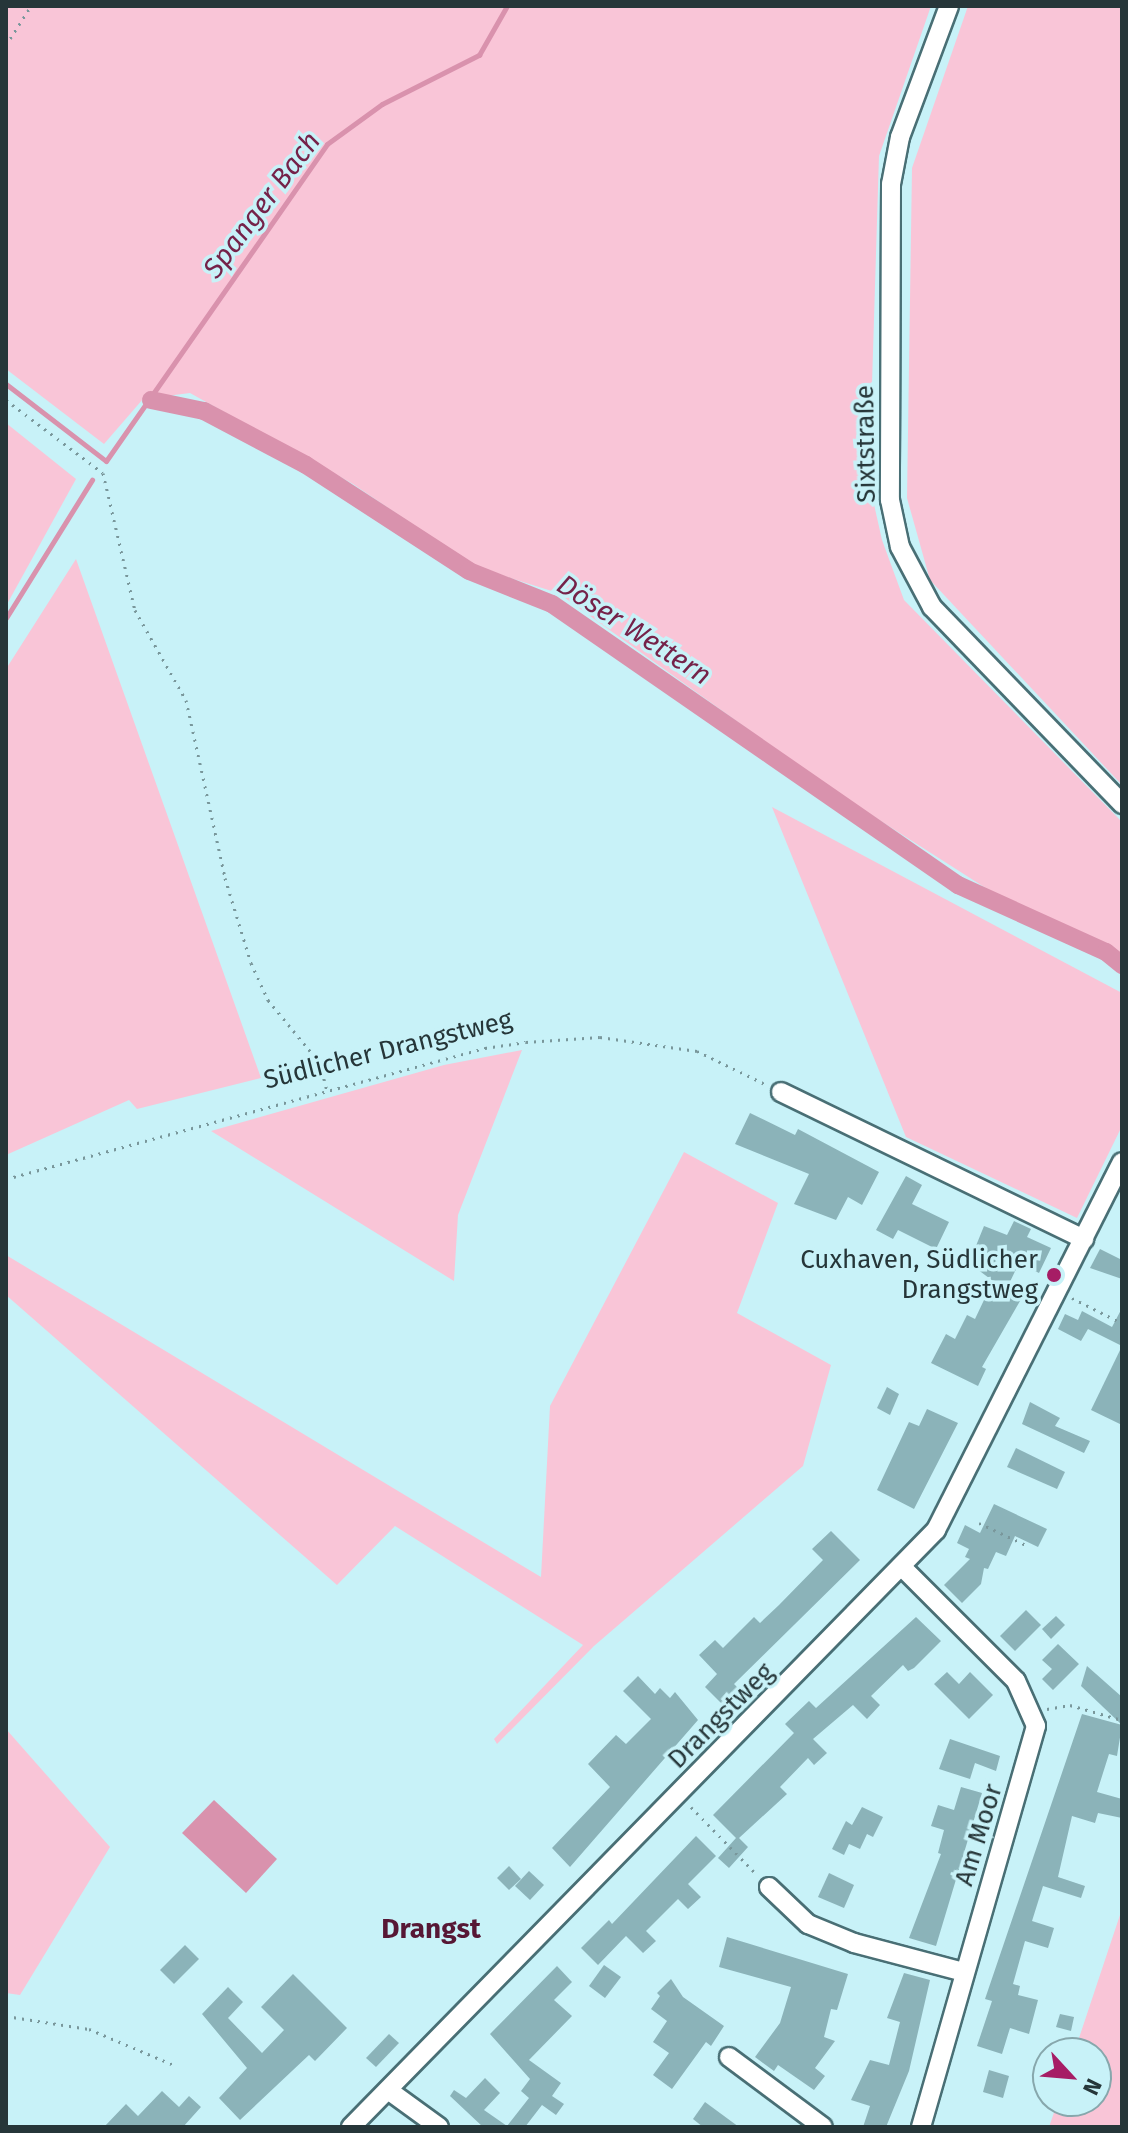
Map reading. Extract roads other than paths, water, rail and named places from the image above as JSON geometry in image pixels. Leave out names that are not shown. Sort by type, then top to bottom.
[{"type":"street","name":"Sixtstraße","points":[[949,6],[900,137],[891,184],[890,500],[905,559],[932,607],[1122,804]]},
{"type":"street","points":[[781,1092],[1084,1239]]},
{"type":"street","name":"Drangstweg","points":[[351,2127],[904,1569],[936,1530],[960,1491],[1122,1162]]},
{"type":"street","name":"Am Moor","points":[[904,1569],[1016,1681],[1032,1711],[1036,1726],[1030,1758],[964,1972],[921,2127]]},
{"type":"street","points":[[766,1884],[808,1924],[854,1943],[964,1972]]},
{"type":"street","points":[[729,2057],[823,2127]]},
{"type":"street","points":[[388,2090],[439,2127]]},
{"type":"waterway","name":"Spanger Bach","points":[[6,384],[106,461],[327,144],[382,104],[479,55],[507,6]]},
{"type":"waterway","name":"Döser Wettern","points":[[151,400],[204,411],[306,465],[469,571],[552,604],[958,885],[1106,952],[1122,965]]},
{"type":"waterway","points":[[6,618],[92,480]]},
{"type":"place","name":"Cuxhaven, Südlicher Drangstweg","points":[[1054,1275]]},
{"type":"district","name":"Drangst","points":[[431,1929]]}]
